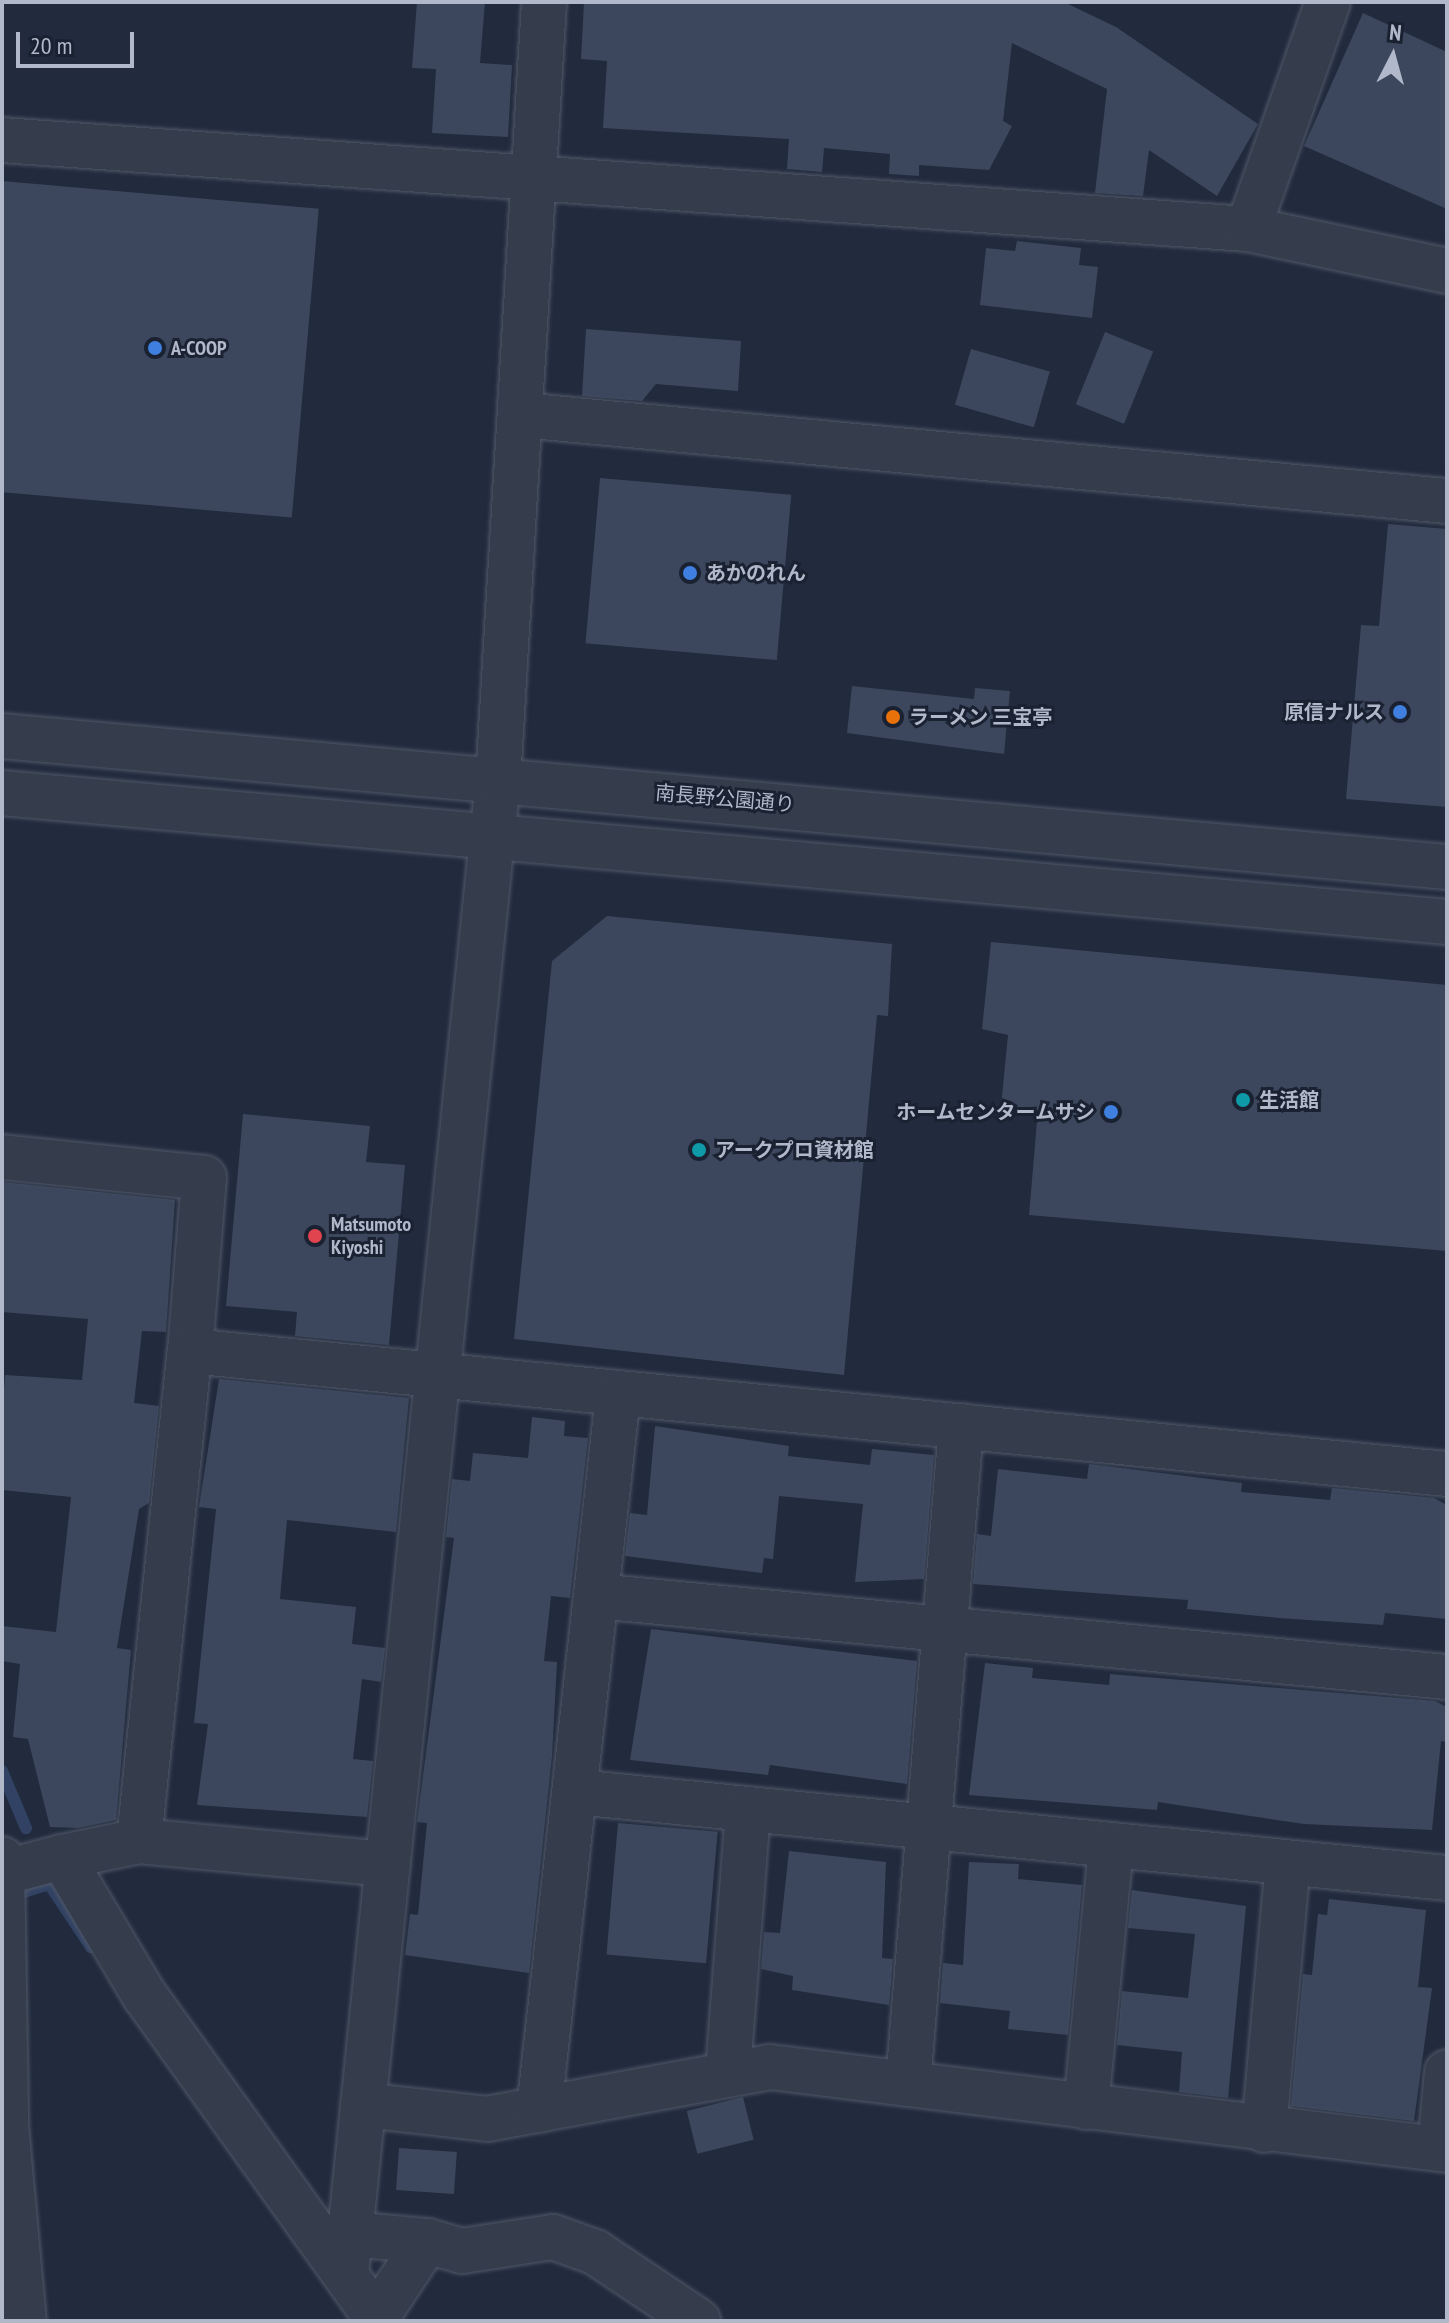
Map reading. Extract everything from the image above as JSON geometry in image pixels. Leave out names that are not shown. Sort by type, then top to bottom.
[{"type":"street","points":[[348,2254],[498,781],[544,2]]},
{"type":"street","points":[[1248,229],[1328,2]]},
{"type":"street","points":[[2,140],[1248,229],[1447,271]]},
{"type":"street","points":[[521,415],[1447,501]]},
{"type":"street","name":"南長野公園通り","points":[[2,736],[1447,867]]},
{"type":"street","points":[[2,793],[1447,922]]},
{"type":"street","points":[[2,1157],[204,1178],[190,1351],[139,1841]]},
{"type":"street","points":[[190,1351],[439,1378],[1447,1474]]},
{"type":"street","points":[[539,2110],[618,1395]]},
{"type":"street","points":[[908,2084],[931,1830],[961,1426]]},
{"type":"street","points":[[596,1596],[947,1626],[1447,1677]]},
{"type":"street","points":[[576,1792],[931,1830],[1447,1878]]},
{"type":"street","points":[[728,2071],[748,1811]]},
{"type":"street","points":[[24,2321],[6,2125],[3,1868],[139,1841],[388,1864]]},
{"type":"street","points":[[1086,2107],[1111,1847]]},
{"type":"street","points":[[62,1857],[145,1996],[348,2254],[375,2319]]},
{"type":"street","points":[[1264,2130],[1288,1863]]},
{"type":"street","points":[[363,2105],[487,2119],[728,2071],[770,2067],[1444,2150],[1447,2072]]},
{"type":"street","points":[[348,2254],[427,2241],[462,2251],[553,2237],[595,2252],[698,2321]]},
{"type":"street","points":[[375,2319],[427,2241]]},
{"type":"building","points":[[417,2],[485,2],[480,63],[512,65],[508,137],[432,133],[436,69],[412,68]]},
{"type":"building","points":[[584,2],[1068,4],[1116,27],[1258,124],[1217,196],[1149,150],[1143,196],[1095,193],[1107,89],[1012,43],[1003,121],[1012,126],[989,170],[919,165],[919,176],[889,174],[890,154],[824,148],[822,172],[787,169],[789,139],[603,128],[607,61],[581,59]]},
{"type":"building","points":[[1363,13],[1447,52],[1447,209],[1304,146]]},
{"type":"building","name":"A-COOP","points":[[2,181],[319,209],[292,518],[2,492]]},
{"type":"building","points":[[1017,241],[1081,248],[1079,265],[1098,267],[1092,318],[980,305],[986,248],[1015,251]]},
{"type":"building","points":[[586,329],[741,341],[738,391],[656,384],[642,401],[582,396]]},
{"type":"building","points":[[1105,332],[1153,351],[1124,424],[1076,404]]},
{"type":"building","points":[[971,349],[1050,372],[1034,427],[955,405]]},
{"type":"building","points":[[600,478],[791,495],[777,660],[586,643]]},
{"type":"building","name":"原信ナルス","points":[[1388,524],[1447,529],[1447,807],[1346,799],[1361,625],[1379,626]]},
{"type":"building","points":[[852,686],[974,699],[975,688],[1010,691],[1004,754],[847,733]]},
{"type":"building","name":"アークプロ資材館","points":[[607,916],[892,944],[888,1016],[877,1015],[844,1375],[514,1339],[552,961]]},
{"type":"building","name":"生活館","points":[[991,942],[1447,985],[1447,1251],[1029,1215],[1038,1110],[1001,1106],[1008,1035],[982,1029]]},
{"type":"building","name":"Matsumoto Kiyoshi","points":[[243,1114],[370,1126],[366,1162],[405,1165],[389,1345],[295,1336],[297,1312],[226,1306]]},
{"type":"building","points":[[2,1182],[175,1200],[166,1332],[142,1331],[134,1403],[159,1406],[149,1503],[139,1509],[117,1648],[131,1650],[116,1820],[78,1828],[50,1827],[28,1739],[13,1737],[20,1664],[2,1661],[2,1626],[56,1632],[71,1497],[2,1490],[2,1419],[5,1375],[82,1380],[88,1319],[2,1312]]},
{"type":"building","points":[[219,1379],[409,1398],[396,1532],[287,1520],[280,1599],[356,1607],[352,1644],[385,1648],[381,1682],[362,1679],[353,1759],[373,1761],[367,1817],[197,1805],[208,1724],[194,1723],[216,1509],[199,1507]]},
{"type":"building","points":[[532,1417],[565,1421],[564,1436],[588,1438],[570,1598],[551,1596],[544,1661],[557,1662],[552,1756],[529,1973],[405,1955],[410,1914],[418,1915],[427,1823],[417,1822],[454,1538],[446,1537],[452,1479],[470,1481],[473,1453],[528,1458]]},
{"type":"building","points":[[655,1426],[789,1446],[788,1456],[870,1465],[872,1449],[934,1455],[924,1579],[855,1582],[863,1504],[779,1496],[773,1559],[764,1558],[762,1573],[625,1556],[630,1513],[647,1515]]},
{"type":"building","points":[[1089,1464],[1242,1483],[1241,1492],[1330,1500],[1332,1488],[1434,1498],[1447,1505],[1447,1619],[1385,1613],[1383,1625],[1279,1618],[1187,1609],[1188,1600],[973,1584],[977,1534],[991,1536],[998,1469],[1087,1479]]},
{"type":"building","points":[[651,1629],[917,1661],[907,1784],[770,1765],[768,1775],[630,1760]]},
{"type":"building","points":[[985,1663],[1033,1668],[1032,1678],[1109,1685],[1110,1674],[1435,1701],[1447,1707],[1447,1742],[1441,1741],[1432,1830],[1304,1824],[1158,1802],[1157,1810],[969,1795]]},
{"type":"building","points":[[618,1823],[718,1832],[706,1963],[606,1954]]},
{"type":"building","points":[[789,1851],[886,1862],[882,1958],[893,1959],[889,2005],[792,1990],[793,1976],[761,1969],[764,1932],[780,1933]]},
{"type":"building","points":[[969,1862],[1019,1864],[1018,1879],[1082,1885],[1068,2035],[1008,2029],[1010,2011],[940,2003],[943,1963],[963,1965]]},
{"type":"building","points":[[1132,1890],[1246,1906],[1228,2098],[1179,2092],[1182,2052],[1117,2045],[1122,1991],[1188,1998],[1195,1934],[1128,1928]]},
{"type":"building","points":[[1329,1899],[1426,1910],[1418,1987],[1432,1988],[1414,2121],[1291,2106],[1303,1974],[1312,1975],[1318,1914],[1327,1915]]},
{"type":"building","points":[[743,2097],[754,2140],[697,2154],[687,2111]]},
{"type":"building","points":[[399,2148],[457,2152],[454,2194],[396,2190]]},
{"type":"waterway","points":[[2,1771],[26,1828]]},
{"type":"waterway","points":[[17,1894],[49,1884],[91,1947]]},
{"type":"place","name":"A-COOP","points":[[155,348]]},
{"type":"place","name":"あかのれん","points":[[690,573]]},
{"type":"place","name":"原信ナルス","points":[[1400,712]]},
{"type":"place","name":"ラーメン 三宝亭","points":[[893,717]]},
{"type":"place","name":"生活館","points":[[1243,1100]]},
{"type":"place","name":"ホームセンタームサシ","points":[[1111,1112]]},
{"type":"place","name":"アークプロ資材館","points":[[699,1150]]},
{"type":"place","name":"Matsumoto Kiyoshi","points":[[315,1236]]}]
